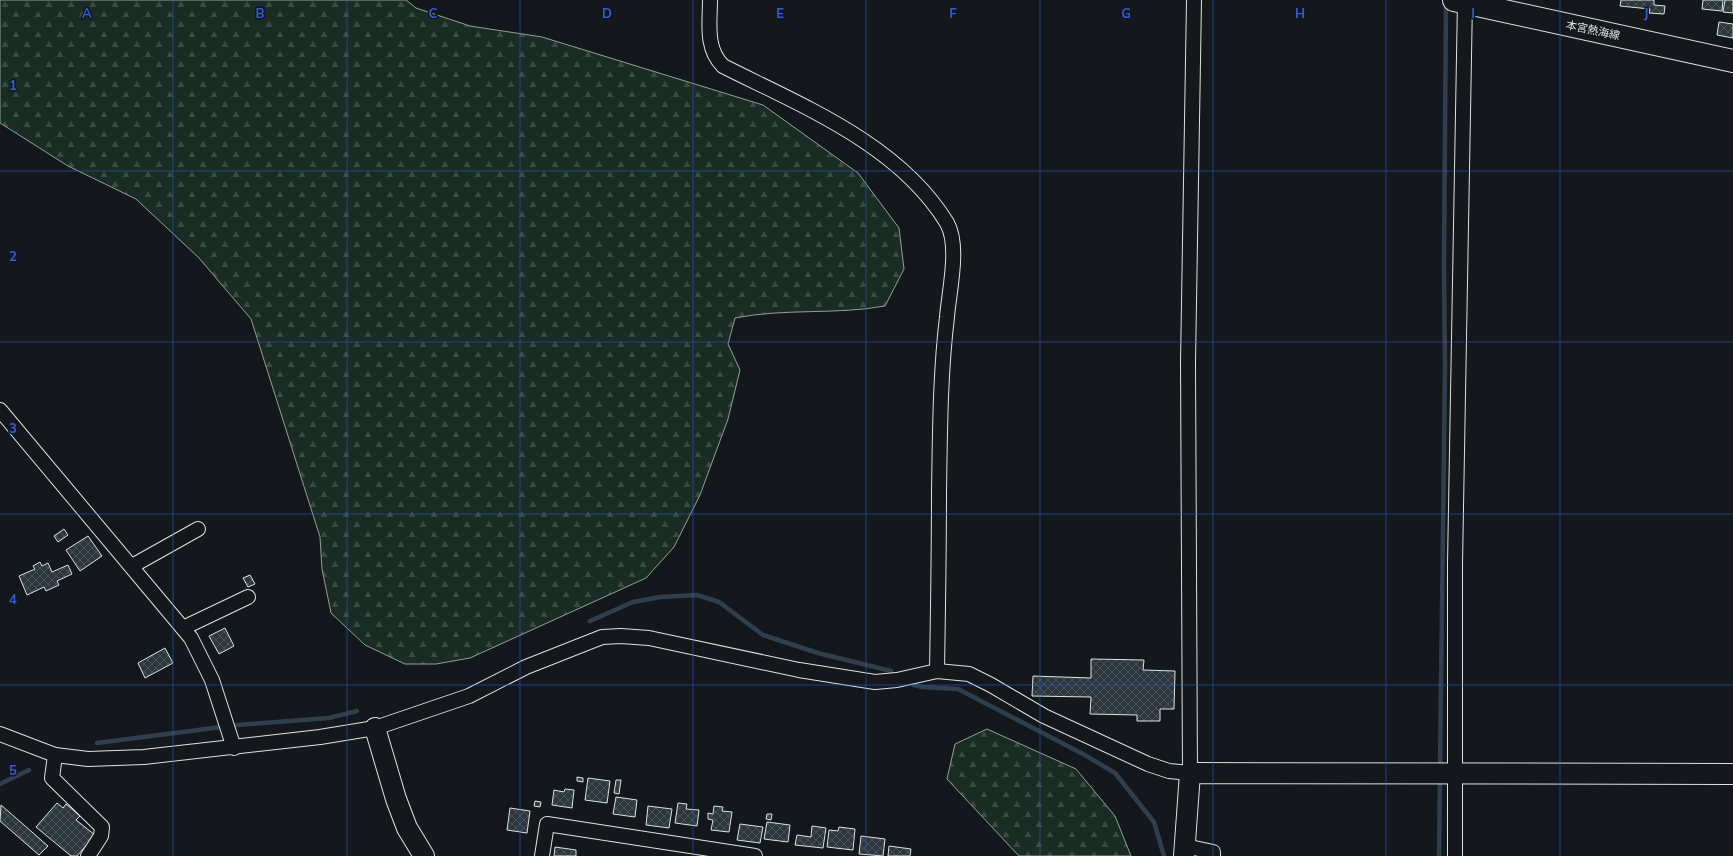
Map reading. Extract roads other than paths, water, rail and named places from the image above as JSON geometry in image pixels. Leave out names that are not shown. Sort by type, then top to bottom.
[{"type":"main road","name":"本宮熱海線","points":[[1461,1],[1733,61]]},
{"type":"street","points":[[710,0],[710,44],[715,58],[723,66],[836,124],[883,153],[911,177],[927,194],[948,225],[952,241],[952,264],[941,368],[937,671]]},
{"type":"street","points":[[1194,0],[1188,363],[1190,774],[1185,851],[1213,852],[1213,856]]},
{"type":"street","points":[[1455,856],[1455,564],[1461,1]]},
{"type":"street","points":[[0,410],[191,638],[212,680],[234,748]]},
{"type":"street","points":[[132,566],[198,529]]},
{"type":"street","points":[[183,628],[248,597]]},
{"type":"street","points":[[0,734],[55,755],[88,759],[115,759],[320,738],[375,728],[469,696],[526,667],[602,637],[621,636],[650,638],[798,670],[875,682],[898,680],[937,671],[969,674],[1044,716],[1148,764],[1169,771],[1190,774],[1733,774]]},
{"type":"street","points":[[375,728],[404,821],[424,856]]},
{"type":"street","points":[[55,755],[52,778],[102,827],[101,836],[88,856]]},
{"type":"street","points":[[542,856],[547,824],[755,856]]},
{"type":"waterway","points":[[1440,768],[1445,368],[1444,264],[1446,2]]},
{"type":"waterway","points":[[590,621],[633,602],[660,597],[697,595],[719,602],[763,635],[818,653],[891,671]]},
{"type":"waterway","points":[[914,685],[922,687],[958,689],[1083,754],[1115,773],[1154,822],[1164,856]]},
{"type":"waterway","points":[[97,743],[237,725],[329,718],[357,711]]},
{"type":"waterway","points":[[0,784],[29,770]]},
{"type":"waterway","points":[[1439,856],[1440,778]]}]
